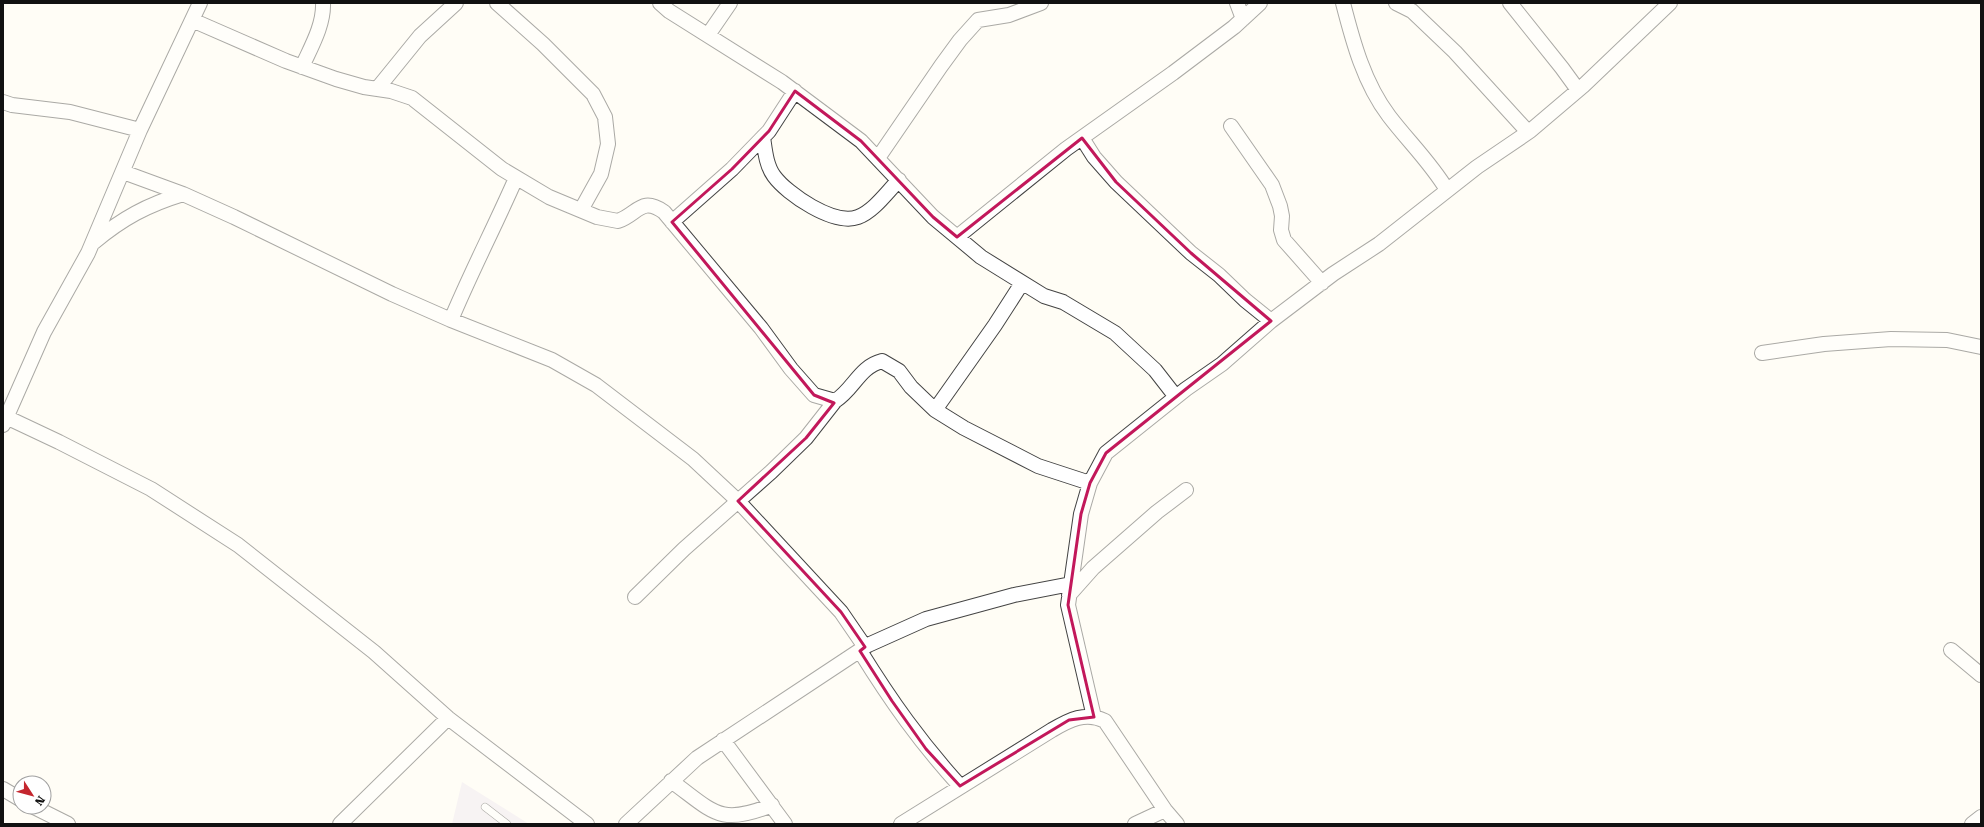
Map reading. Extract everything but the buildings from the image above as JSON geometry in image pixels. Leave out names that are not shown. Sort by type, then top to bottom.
[{"type":"street","points":[[200,3],[140,130],[92,243],[44,332],[5,417],[59,442],[151,489],[238,545],[374,652],[448,718],[587,824]]},
{"type":"street","points":[[302,67],[318,30],[324,11],[323,3]]},
{"type":"street","points":[[377,89],[420,36],[456,3]]},
{"type":"street","points":[[497,3],[543,44],[593,94],[605,117],[608,144],[601,174],[581,210]]},
{"type":"street","points":[[660,3],[796,91],[861,141],[933,217],[981,257],[1044,296],[1063,302],[1115,332],[1155,370],[1176,397]]},
{"type":"street","points":[[708,35],[730,3]]},
{"type":"street","points":[[878,158],[940,66],[978,20],[1009,15],[1041,3]]},
{"type":"street","points":[[1237,3],[1243,19]]},
{"type":"street","points":[[957,237],[1082,138],[1173,74],[1243,19],[1260,3]]},
{"type":"street","points":[[1343,3],[1367,79],[1373,92],[1388,116],[1435,170],[1447,190]]},
{"type":"street","points":[[1396,3],[1412,11],[1455,52],[1528,132]]},
{"type":"street","points":[[1510,3],[1578,90]]},
{"type":"street","points":[[1094,717],[1068,605],[1081,514],[1090,483],[1106,453],[1176,397],[1222,364],[1271,321],[1322,283],[1379,244],[1447,190],[1503,148],[1528,132],[1578,90],[1670,3]]},
{"type":"street","points":[[192,20],[302,67],[336,79],[391,91],[412,98],[490,161],[549,197],[609,220],[618,221],[636,209],[649,205],[664,212],[814,395],[836,400]]},
{"type":"street","points":[[672,222],[732,169],[763,137],[796,91]]},
{"type":"street","points":[[3,102],[12,105],[70,112],[140,130]]},
{"type":"street","points":[[1231,126],[1272,185],[1280,206],[1282,216],[1281,230],[1284,240],[1322,283]]},
{"type":"street","points":[[763,137],[766,160],[773,175],[788,192],[813,207],[835,217],[858,217],[871,208],[899,180]]},
{"type":"street","points":[[1082,138],[1094,156],[1112,177],[1154,219],[1191,254],[1220,275],[1271,321]]},
{"type":"street","points":[[122,172],[183,194],[234,217],[392,294],[451,320],[552,360],[596,385],[693,459],[738,500],[841,612],[892,701],[917,737],[960,786]]},
{"type":"street","points":[[451,320],[470,274],[492,232],[516,178]]},
{"type":"street","points":[[92,243],[127,216],[156,202],[183,194]]},
{"type":"street","points":[[935,410],[995,325],[1022,283]]},
{"type":"street","points":[[1762,353],[1824,344],[1891,339],[1948,340],[1981,347]]},
{"type":"street","points":[[635,597],[684,549],[806,438],[836,400],[848,390],[871,364],[882,361],[899,371],[911,387],[935,410],[964,428],[1038,466],[1090,483]]},
{"type":"street","points":[[626,824],[697,758],[862,649],[926,619],[1014,596],[1070,590],[1157,512],[1186,490]]},
{"type":"street","points":[[1951,650],[1981,675]]},
{"type":"street","points":[[901,824],[960,786],[1069,720],[1085,716],[1094,717],[1105,721],[1165,810],[1177,824]]},
{"type":"street","points":[[340,824],[448,718]]},
{"type":"street","points":[[723,740],[785,824]]},
{"type":"street","points":[[671,781],[716,813],[732,816],[751,814],[772,805]]},
{"type":"street","points":[[3,789],[12,794]]},
{"type":"street","points":[[1135,824],[1165,810]]},
{"type":"street","points":[[50,815],[68,824]]},
{"type":"street","points":[[1972,824],[1981,817]]},
{"type":"lane","points":[[485,806],[507,824]]},
{"type":"highlighted area","points":[[795,91],[861,141],[933,217],[957,237],[1082,138],[1116,182],[1191,253],[1271,321],[1106,453],[1090,483],[1081,514],[1068,605],[1094,717],[1069,720],[960,786],[926,749],[892,701],[860,651],[865,647],[841,612],[738,501],[806,438],[834,403],[814,395],[672,222],[732,169],[769,131]]},
{"type":"shaded area","points":[[462,782],[529,824],[452,824]]}]
